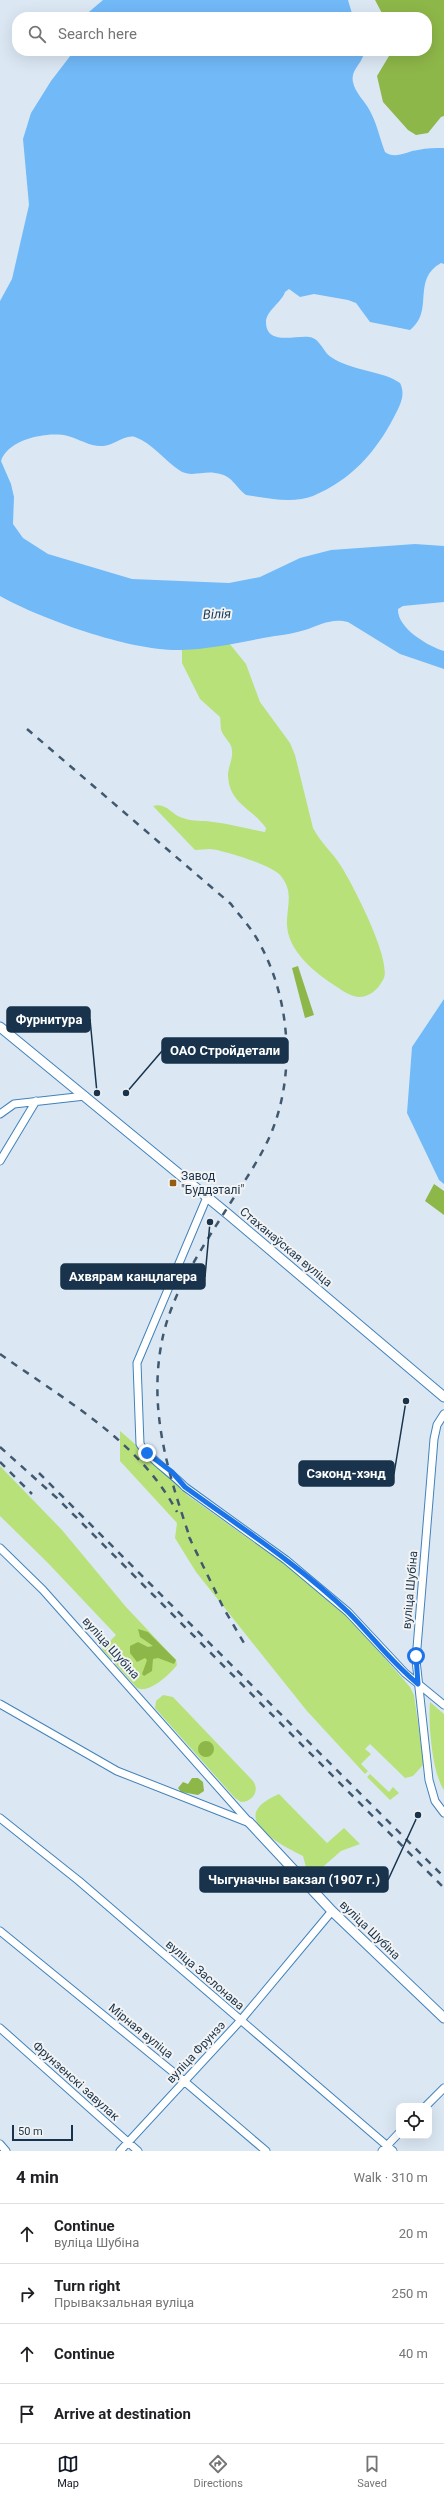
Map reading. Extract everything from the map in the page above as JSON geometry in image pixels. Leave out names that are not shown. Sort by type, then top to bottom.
[{"type":"street","name":"Стаханаўская вуліца","points":[[0,1027],[207,1197],[444,1397]]},
{"type":"street","points":[[0,1114],[14,1104],[85,1096]]},
{"type":"street","points":[[0,1161],[36,1101]]},
{"type":"street","points":[[207,1197],[137,1363],[140,1444],[147,1453],[172,1472],[185,1487],[286,1560],[348,1612],[405,1673],[444,1705]]},
{"type":"street","name":"вуліца Шубіна","points":[[444,1414],[438,1425],[434,1439],[416,1656],[429,1780],[435,1801],[444,1813]]},
{"type":"street","name":"вуліца Шубіна","points":[[0,1548],[44,1590],[249,1822],[332,1911],[444,2018]]},
{"type":"street","name":"вуліца Шубіна","points":[[0,1704],[117,1771],[249,1822]]},
{"type":"street","name":"вуліца Заслонава","points":[[0,1818],[79,1881],[241,2020],[384,2148],[393,2151]]},
{"type":"street","name":"вуліца Фрунзэ","points":[[120,2151],[241,2020],[332,1911]]},
{"type":"street","name":"Мірная вуліца","points":[[0,1931],[184,2081],[266,2151]]},
{"type":"street","name":"Фрунзенскі завулак","points":[[0,2028],[138,2151]]},
{"type":"street","points":[[429,2103],[444,2088]]},
{"type":"street","points":[[384,2148],[396,2136]]},
{"type":"street","points":[[0,2144],[6,2151]]},
{"type":"green space","points":[[375,0],[444,0],[444,116],[441,117],[428,133],[416,135],[408,130],[383,102],[377,76],[389,56],[432,56],[432,12],[381,12]]},
{"type":"green space","points":[[229,643],[246,664],[260,702],[290,743],[295,755],[313,828],[347,875],[377,939],[385,968],[384,978],[380,985],[372,993],[366,996],[357,997],[341,990],[311,968],[296,951],[288,931],[287,920],[289,896],[287,886],[280,875],[267,867],[235,855],[210,849],[195,850],[153,806],[158,805],[165,807],[187,819],[209,821],[265,832],[266,828],[232,793],[228,775],[232,757],[232,748],[221,730],[220,717],[200,699],[182,663],[182,650]]},
{"type":"green space","points":[[298,966],[314,1015],[305,1018],[292,968]]},
{"type":"green space","points":[[434,1184],[444,1191],[444,1215],[425,1201]]},
{"type":"green space","points":[[120,1431],[174,1478],[187,1495],[286,1565],[347,1615],[410,1687],[414,1695],[423,1758],[423,1765],[413,1776],[405,1778],[370,1744],[365,1749],[371,1754],[361,1764],[368,1771],[365,1774],[307,1711],[196,1572],[175,1538],[177,1523],[120,1461]]},
{"type":"green space","points":[[0,1466],[62,1530],[126,1607],[176,1660],[177,1665],[169,1674],[153,1686],[142,1689],[137,1688],[102,1649],[116,1635],[48,1563],[0,1516]]},
{"type":"green space","points":[[138,1629],[148,1632],[176,1660],[174,1664],[158,1658],[153,1659],[152,1671],[144,1676],[142,1674],[147,1660],[145,1658],[137,1662],[130,1653],[130,1646],[138,1642],[148,1647],[153,1646],[140,1637]]},
{"type":"green space","points":[[163,1695],[173,1697],[253,1781],[256,1788],[252,1798],[241,1802],[235,1798],[155,1708],[156,1701]]},
{"type":"green space","points":[[430,1702],[444,1714],[444,1790],[436,1772],[434,1760],[430,1734]]},
{"type":"green space","points":[[206,1741],[212,1743],[214,1749],[212,1755],[206,1757],[200,1755],[198,1749],[200,1743]]},
{"type":"green space","points":[[370,1774],[389,1792],[393,1787],[399,1793],[390,1800],[367,1777]]},
{"type":"green space","points":[[192,1778],[198,1778],[203,1782],[204,1791],[198,1795],[181,1792],[178,1788],[183,1782],[188,1784]]},
{"type":"green space","points":[[279,1794],[327,1843],[344,1828],[360,1844],[341,1851],[309,1879],[303,1856],[280,1844],[269,1836],[256,1820],[256,1811],[264,1802]]},
{"type":"water","points":[[103,0],[348,0],[352,12],[89,12]]},
{"type":"water","name":"Вілія","points":[[70,56],[363,56],[353,73],[353,82],[377,126],[385,152],[397,155],[425,149],[444,148],[444,264],[441,263],[432,270],[427,278],[421,314],[417,322],[410,330],[370,322],[356,303],[348,300],[314,294],[300,297],[289,289],[271,310],[267,318],[267,329],[276,337],[313,338],[319,342],[328,355],[339,362],[393,379],[400,383],[402,387],[400,404],[387,430],[361,464],[339,482],[313,496],[297,500],[280,500],[246,495],[230,478],[221,474],[187,474],[179,470],[147,443],[135,437],[127,437],[107,445],[99,446],[68,436],[40,436],[30,438],[12,447],[5,453],[1,461],[11,484],[14,497],[13,524],[23,538],[48,554],[132,579],[229,583],[260,577],[300,558],[331,550],[415,544],[444,546],[444,602],[403,606],[398,609],[399,616],[408,629],[422,641],[444,651],[444,669],[400,654],[348,622],[342,621],[326,623],[290,634],[217,646],[182,650],[162,649],[139,646],[89,633],[40,615],[0,596],[0,301],[12,279],[29,205],[23,139],[31,113],[51,81]]},
{"type":"water","points":[[444,999],[444,1184],[439,1180],[407,1113],[412,1047]]},
{"type":"railway","points":[[27,729],[231,904],[254,934],[266,955],[275,978],[281,1002],[287,1051],[282,1100],[275,1123],[259,1158],[188,1272],[173,1304],[163,1336],[157,1389],[162,1440],[175,1490],[191,1541]]},
{"type":"railway","points":[[0,1354],[74,1405],[121,1443],[143,1464],[161,1487],[177,1512]]},
{"type":"railway","points":[[0,1447],[58,1499],[444,1888]]},
{"type":"railway","points":[[0,1462],[32,1494]]},
{"type":"railway","points":[[39,1473],[444,1877]]},
{"type":"railway","points":[[189,1537],[224,1609],[244,1643]]},
{"type":"place","name":"Фурнитура","points":[[97,1093]]},
{"type":"place","name":"ОАО Стройдетали","points":[[126,1093]]},
{"type":"place","name":"Завод \"Буддэталі\"","points":[[173,1183]]},
{"type":"place","name":"Ахвярам канцлагера","points":[[210,1222]]},
{"type":"place","name":"Сэконд-хэнд","points":[[406,1401]]},
{"type":"place","name":"Чыгуначны вакзал (1907 г.)","points":[[418,1815]]},
{"type":"route","points":[[147,1453],[172,1472],[185,1487],[286,1560],[348,1612],[405,1673],[418,1684],[416,1656]]}]
